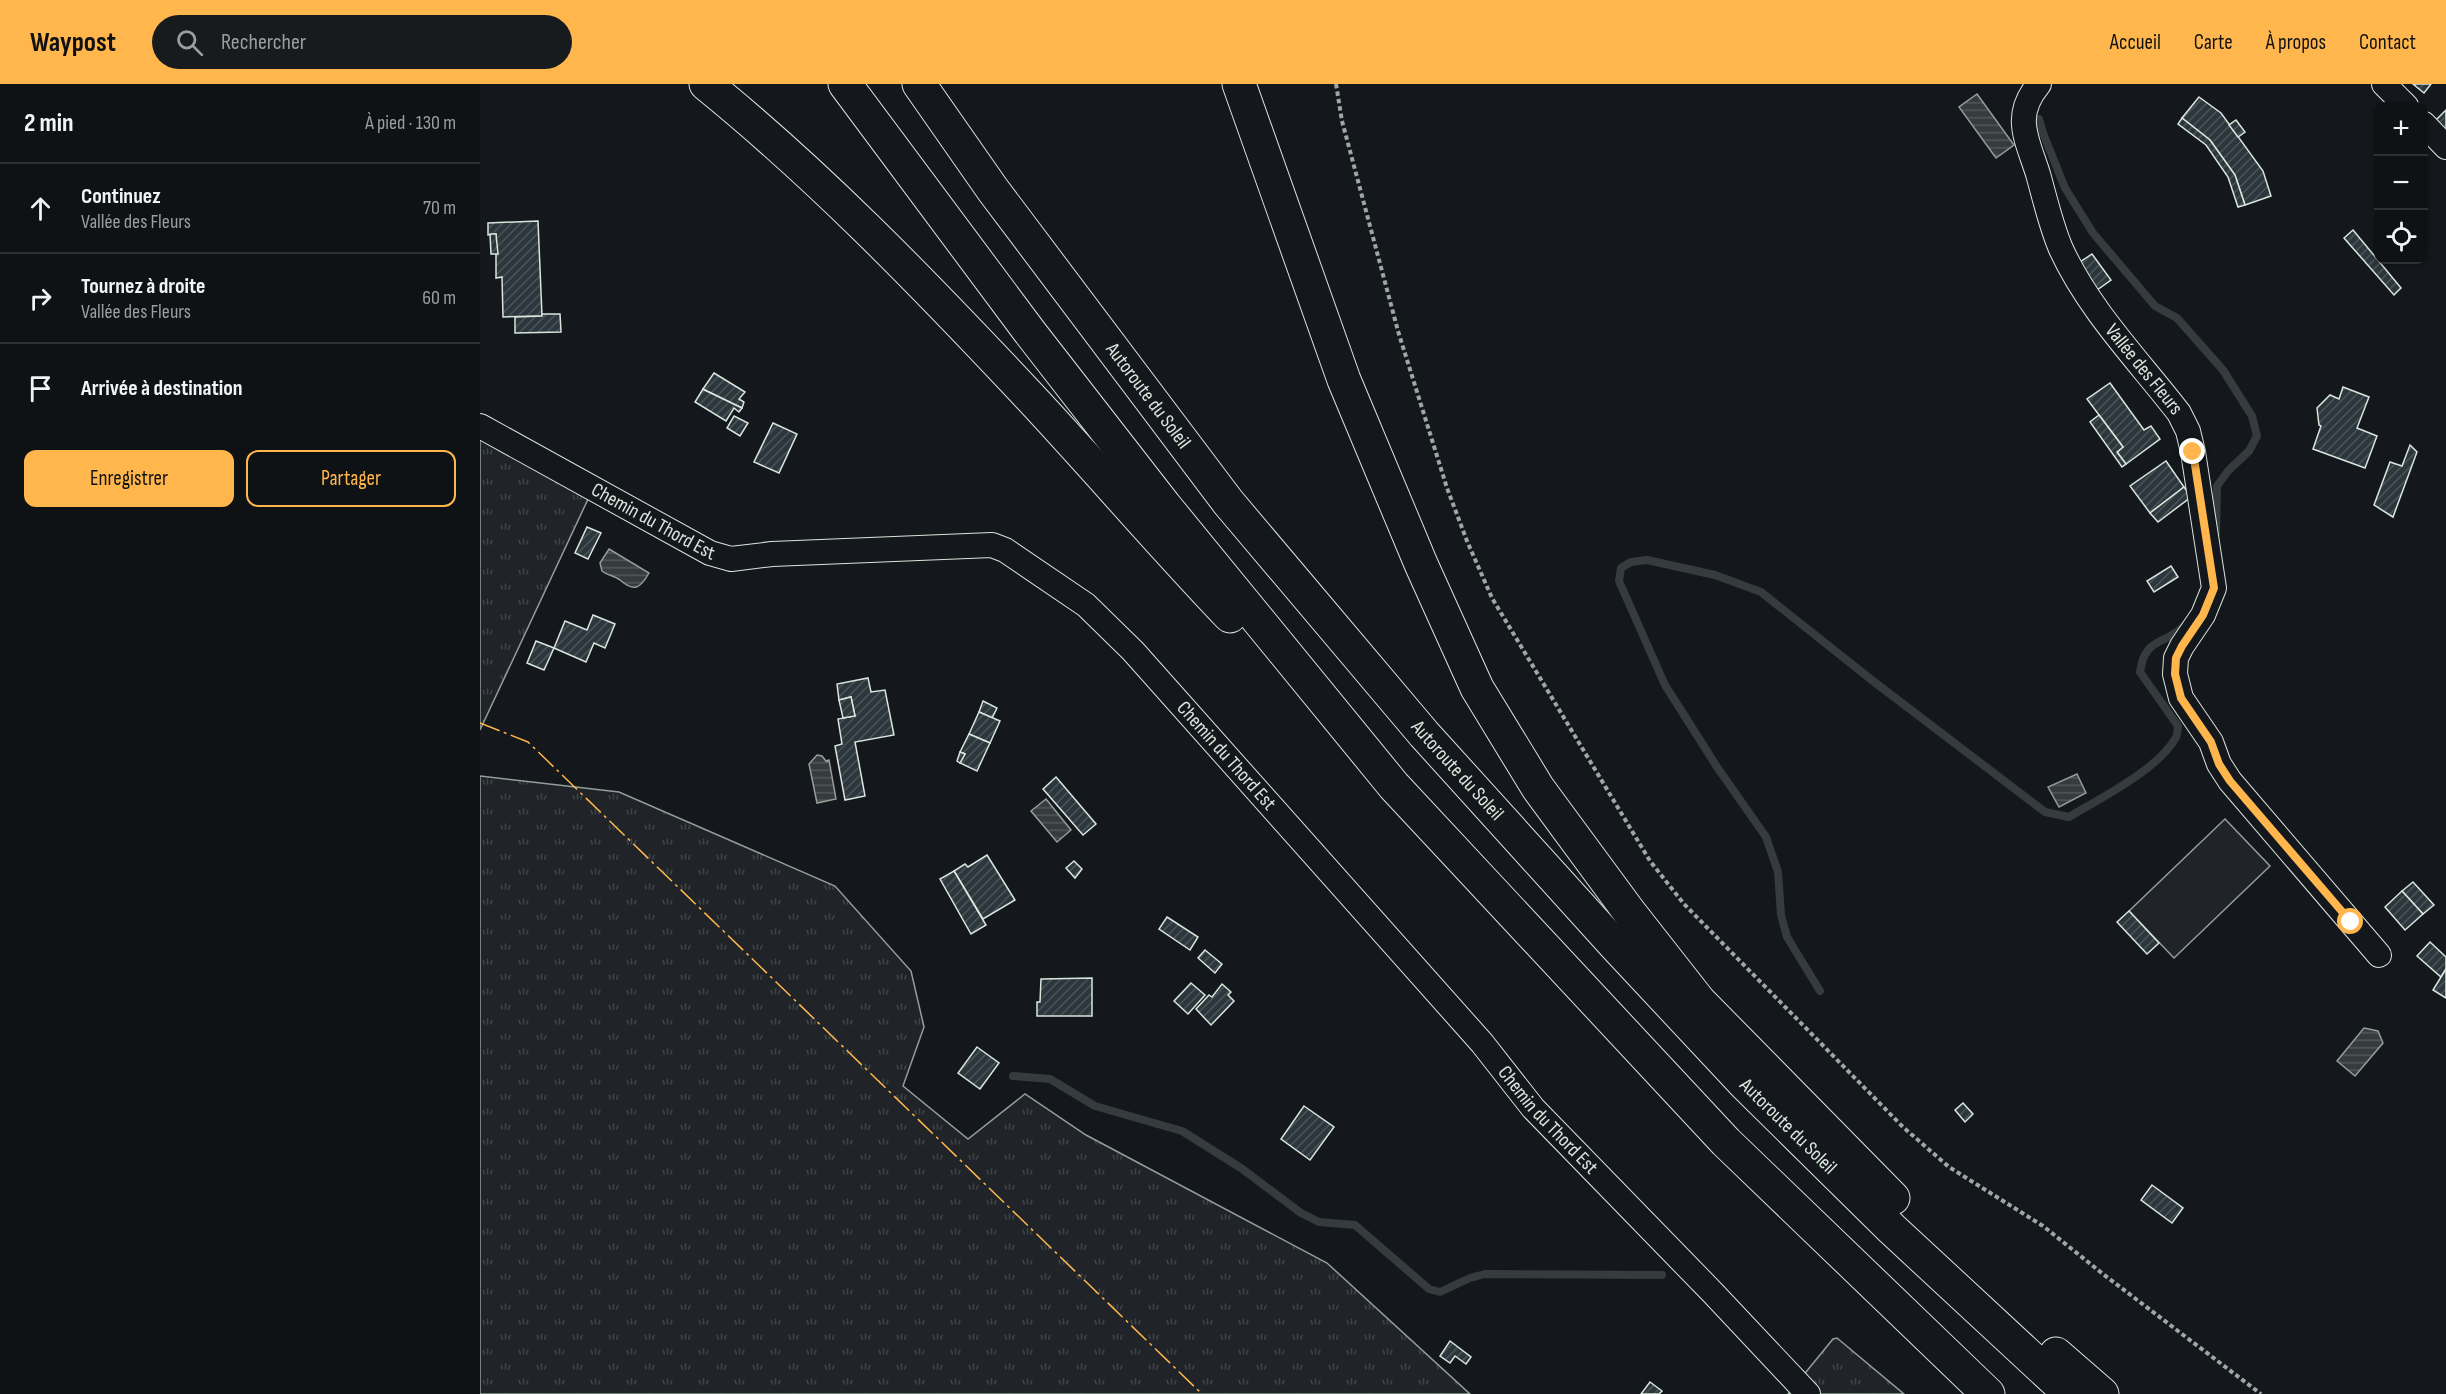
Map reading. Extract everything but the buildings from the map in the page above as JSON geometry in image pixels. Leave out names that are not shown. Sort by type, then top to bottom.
[{"type":"highway","points":[[706,84],[840,202],[888,251],[1016,382],[1161,544],[1394,786],[1726,1142],[1988,1394]]},
{"type":"highway","points":[[845,84],[1022,321],[1165,506],[1394,786]]},
{"type":"highway","name":"Autoroute du Soleil","points":[[919,84],[993,190],[1228,502],[1424,734],[1744,1084],[1892,1228],[2070,1394]]},
{"type":"highway","points":[[1239,84],[1258,132],[1344,380],[1416,553],[1477,688],[1538,788],[1630,913],[1699,1001],[1906,1211],[2056,1354],[2102,1394]]},
{"type":"street","name":"Vallée des Fleurs","points":[[2039,84],[2024,107],[2025,133],[2060,247],[2079,282],[2103,316],[2179,413],[2188,431],[2193,452],[2214,588],[2203,615],[2176,658],[2175,674],[2179,692],[2211,742],[2219,764],[2230,781],[2379,955]]},
{"type":"street","points":[[2384,84],[2402,102]]},
{"type":"street","points":[[2428,128],[2446,147]]},
{"type":"street","name":"Chemin du Thord Est","points":[[480,426],[710,553],[731,559],[772,554],[992,545],[1005,550],[1086,605],[1133,651],[1482,1043],[1533,1108],[1808,1394]]},
{"type":"path","points":[[1336,84],[1342,121],[1398,331],[1447,488],[1467,541],[1492,598],[1650,861],[1684,904],[1918,1141],[1949,1167],[2043,1226],[2261,1394]]},
{"type":"green space","points":[[480,439],[589,497],[480,730]]},
{"type":"green space","points":[[480,776],[619,792],[835,886],[911,971],[924,1027],[903,1086],[968,1139],[1025,1094],[1086,1135],[1327,1263],[1470,1394],[480,1394]]},
{"type":"green space","points":[[2225,819],[2270,866],[2174,958],[2129,911]]},
{"type":"green space","points":[[1837,1338],[1904,1394],[1788,1394],[1833,1339]]},
{"type":"shaded area","points":[[1977,94],[2014,145],[1996,158],[1959,107]]},
{"type":"shaded area","points":[[609,549],[649,573],[643,583],[636,587],[629,586],[602,571],[600,563]]},
{"type":"shaded area","points":[[817,755],[822,756],[826,761],[829,760],[836,799],[817,803],[809,764]]},
{"type":"shaded area","points":[[2077,774],[2086,793],[2059,807],[2048,787]]},
{"type":"shaded area","points":[[1046,799],[1071,830],[1057,842],[1031,811]]},
{"type":"shaded area","points":[[2364,1028],[2378,1031],[2383,1043],[2355,1076],[2337,1061]]},
{"type":"waterway","points":[[2039,119],[2065,188],[2093,233],[2155,306],[2177,318],[2223,370],[2252,416],[2257,436],[2249,451],[2228,471],[2217,486],[2216,534]]},
{"type":"waterway","points":[[1820,991],[1787,937],[1781,915],[1778,872],[1766,837],[1717,767],[1665,685],[1619,581],[1621,568],[1631,562],[1647,560],[1715,575],[1761,592],[2045,812],[2069,817],[2141,773],[2167,751],[2176,738],[2178,726],[2140,672],[2146,652],[2185,625]]},
{"type":"waterway","points":[[1013,1076],[1050,1079],[1095,1106],[1182,1131],[1241,1168],[1301,1213],[1319,1222],[1355,1225],[1429,1289],[1440,1292],[1470,1278],[1485,1274],[1662,1275]]},
{"type":"power","points":[[480,723],[528,742],[1202,1394]]},
{"type":"route","points":[[2193,452],[2214,588],[2203,615],[2176,658],[2176,686],[2181,698],[2202,726],[2219,764],[2230,781],[2351,922]]}]
